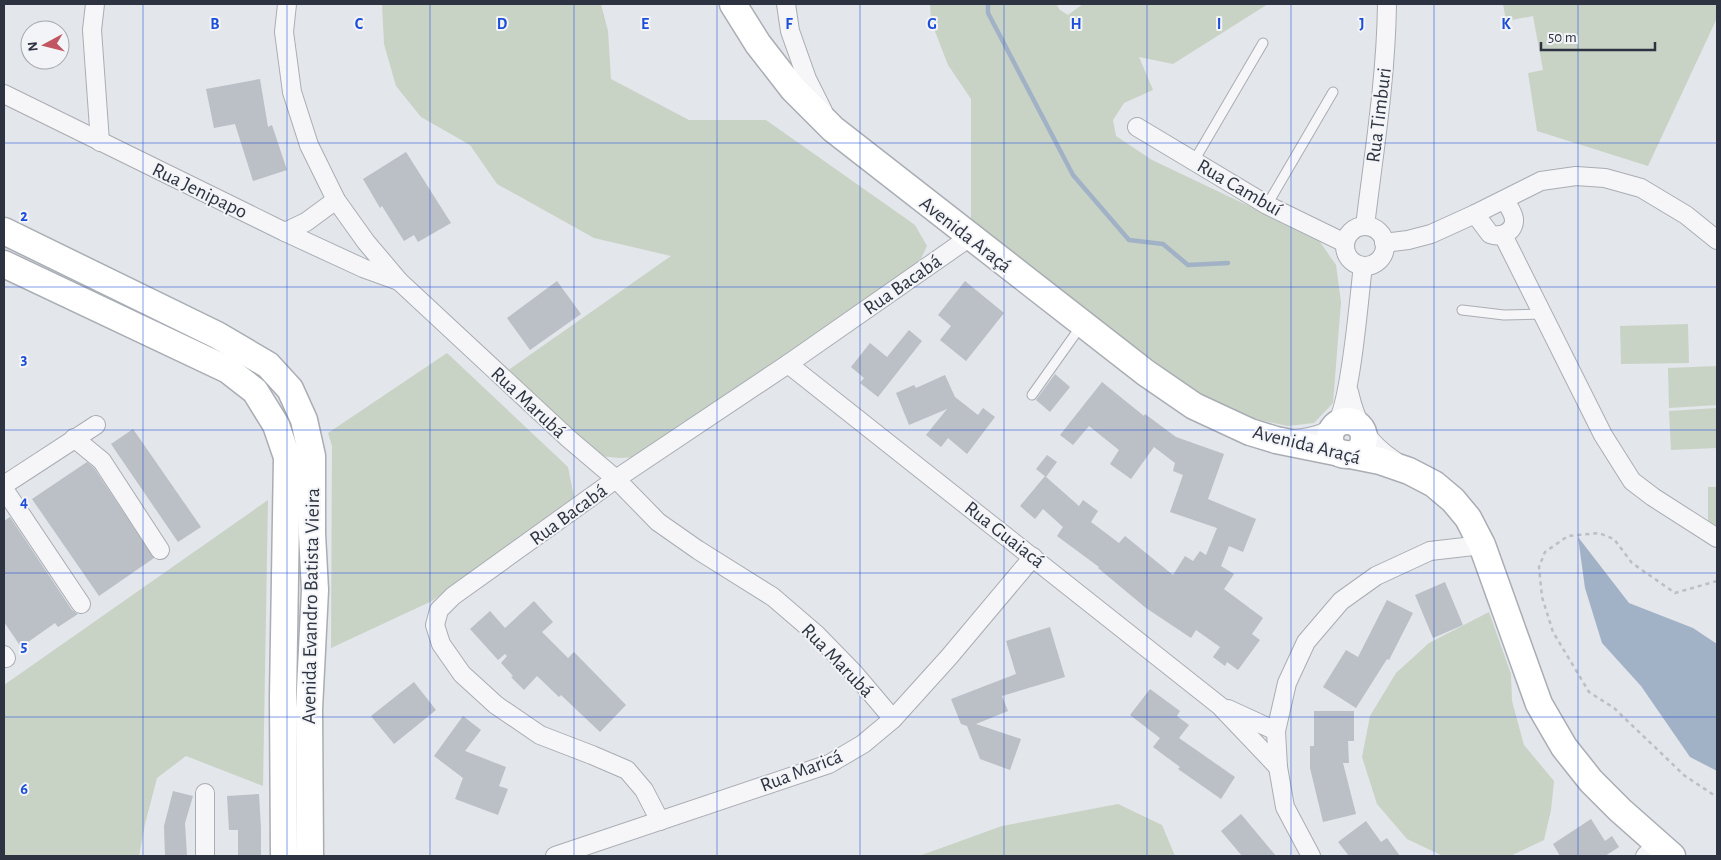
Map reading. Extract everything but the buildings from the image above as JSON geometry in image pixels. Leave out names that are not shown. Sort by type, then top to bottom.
[{"type":"main road","name":"Avenida Araçá","points":[[732,4],[758,44],[793,89],[833,129],[1146,373],[1194,406],[1250,432],[1342,455],[1380,461],[1409,471],[1434,484],[1453,500],[1468,518],[1482,545],[1539,704],[1559,739],[1591,781],[1658,852]]},
{"type":"main road","name":"Avenida Evandro Batista Vieira","points":[[4,231],[217,335],[268,365],[290,389],[304,420],[312,456],[314,595],[309,709],[310,856]]},
{"type":"main road","name":"Avenida Evandro Batista Vieira","points":[[4,264],[228,370],[256,391],[276,425],[287,457],[283,698],[284,856]]},
{"type":"main road","points":[[1343,421],[1354,422],[1362,431],[1364,441],[1358,451],[1352,454],[1342,455],[1330,444],[1330,432],[1343,421]]},
{"type":"main road","points":[[285,596],[314,595]]},
{"type":"street","points":[[95,4],[92,30],[100,142]]},
{"type":"street","name":"Rua Marubá","points":[[287,4],[284,32],[292,92],[309,145],[336,200],[366,242],[399,281],[569,439],[616,479],[658,522],[773,598],[816,634],[854,673],[893,719]]},
{"type":"street","points":[[786,4],[790,31],[807,79],[833,129]]},
{"type":"street","name":"Rua Timburi","points":[[1365,226],[1387,46],[1387,4]]},
{"type":"street","name":"Rua Jenipapo","points":[[4,94],[285,232],[363,268],[399,281]]},
{"type":"street","name":"Rua Cambuí","points":[[1137,127],[1267,205],[1345,243]]},
{"type":"street","points":[[1384,243],[1408,240],[1430,234],[1505,200],[1541,181],[1576,176],[1605,178],[1641,188],[1686,215],[1717,240]]},
{"type":"street","points":[[285,232],[306,222],[336,200]]},
{"type":"street","points":[[1475,214],[1490,234],[1503,235],[1511,230],[1514,221],[1512,212],[1505,200]]},
{"type":"street","points":[[1365,226],[1377,231],[1382,236],[1384,243],[1383,254],[1379,260],[1369,266],[1356,264],[1347,256],[1345,243],[1354,229],[1365,226]]},
{"type":"street","points":[[1503,235],[1603,435],[1632,481],[1717,538]]},
{"type":"street","name":"Rua Bacabá","points":[[660,821],[644,790],[627,770],[540,735],[496,705],[462,674],[441,644],[435,625],[439,610],[453,596],[616,479],[788,364],[970,237]]},
{"type":"street","points":[[1276,440],[1315,435],[1334,427],[1342,411],[1348,389],[1363,266]]},
{"type":"street","name":"Rua Guaiacá","points":[[788,364],[1220,706],[1278,767]]},
{"type":"street","points":[[1348,389],[1353,413],[1362,431],[1386,455],[1409,471]]},
{"type":"street","points":[[4,485],[96,424]]},
{"type":"street","points":[[74,438],[102,461],[160,550]]},
{"type":"street","points":[[4,489],[81,604]]},
{"type":"street","points":[[1311,856],[1285,807],[1278,767],[1276,731],[1287,683],[1306,642],[1342,601],[1376,576],[1430,551],[1482,545]]},
{"type":"street","name":"Rua Maricá","points":[[555,856],[829,764],[864,744],[893,719],[949,657],[1033,557]]},
{"type":"street","name":"Rua Guaiacá","points":[[1220,706],[1276,731]]},
{"type":"street","points":[[205,793],[205,856]]},
{"type":"lane","points":[[1194,161],[1263,43]]},
{"type":"lane","points":[[1267,205],[1333,92]]},
{"type":"lane","points":[[1462,310],[1504,315],[1543,314]]},
{"type":"lane","points":[[1032,395],[1082,324]]},
{"type":"path","points":[[1717,581],[1675,593],[1632,563],[1614,539],[1599,533],[1568,536],[1545,552],[1538,567],[1542,598],[1553,632],[1589,692],[1614,708],[1685,776],[1717,797]]},
{"type":"green space","points":[[382,4],[601,4],[608,31],[611,79],[689,120],[766,120],[915,225],[927,246],[918,265],[640,457],[599,456],[507,371],[671,256],[594,238],[497,184],[470,145],[421,117],[396,86],[384,44]]},
{"type":"green space","points":[[930,4],[1056,4],[1060,10],[1068,15],[1083,4],[1268,4],[1173,64],[1139,57],[1153,90],[1124,103],[1113,120],[1116,136],[1152,160],[1318,239],[1336,265],[1341,302],[1333,403],[1314,423],[1288,426],[1255,419],[1200,395],[971,224],[971,99],[948,65],[931,21]]},
{"type":"green space","points":[[1503,4],[1717,4],[1717,18],[1648,166],[1537,131],[1528,73],[1543,70],[1533,16],[1506,21]]},
{"type":"green space","points":[[1688,324],[1689,363],[1621,364],[1620,326]]},
{"type":"green space","points":[[447,353],[568,467],[574,497],[432,601],[331,648],[332,446],[328,433]]},
{"type":"green space","points":[[1717,366],[1717,405],[1669,408],[1668,368]]},
{"type":"green space","points":[[1717,408],[1717,448],[1671,450],[1669,411]]},
{"type":"green space","points":[[1708,487],[1717,487],[1717,527],[1708,527]]},
{"type":"green space","points":[[268,500],[263,786],[186,756],[157,778],[139,856],[4,856],[4,685]]},
{"type":"green space","points":[[1489,612],[1511,674],[1512,701],[1524,745],[1554,781],[1551,810],[1544,840],[1510,856],[1443,856],[1407,839],[1377,804],[1362,757],[1370,716],[1396,673],[1429,643]]},
{"type":"green space","points":[[1118,804],[1162,825],[1175,856],[919,856],[1002,826]]},
{"type":"water","points":[[1578,537],[1629,603],[1693,628],[1717,644],[1717,771],[1690,757],[1641,686],[1602,643],[1585,588]]},
{"type":"waterway","points":[[988,4],[988,13],[1073,175],[1129,240],[1163,244],[1188,265],[1228,263]]}]
